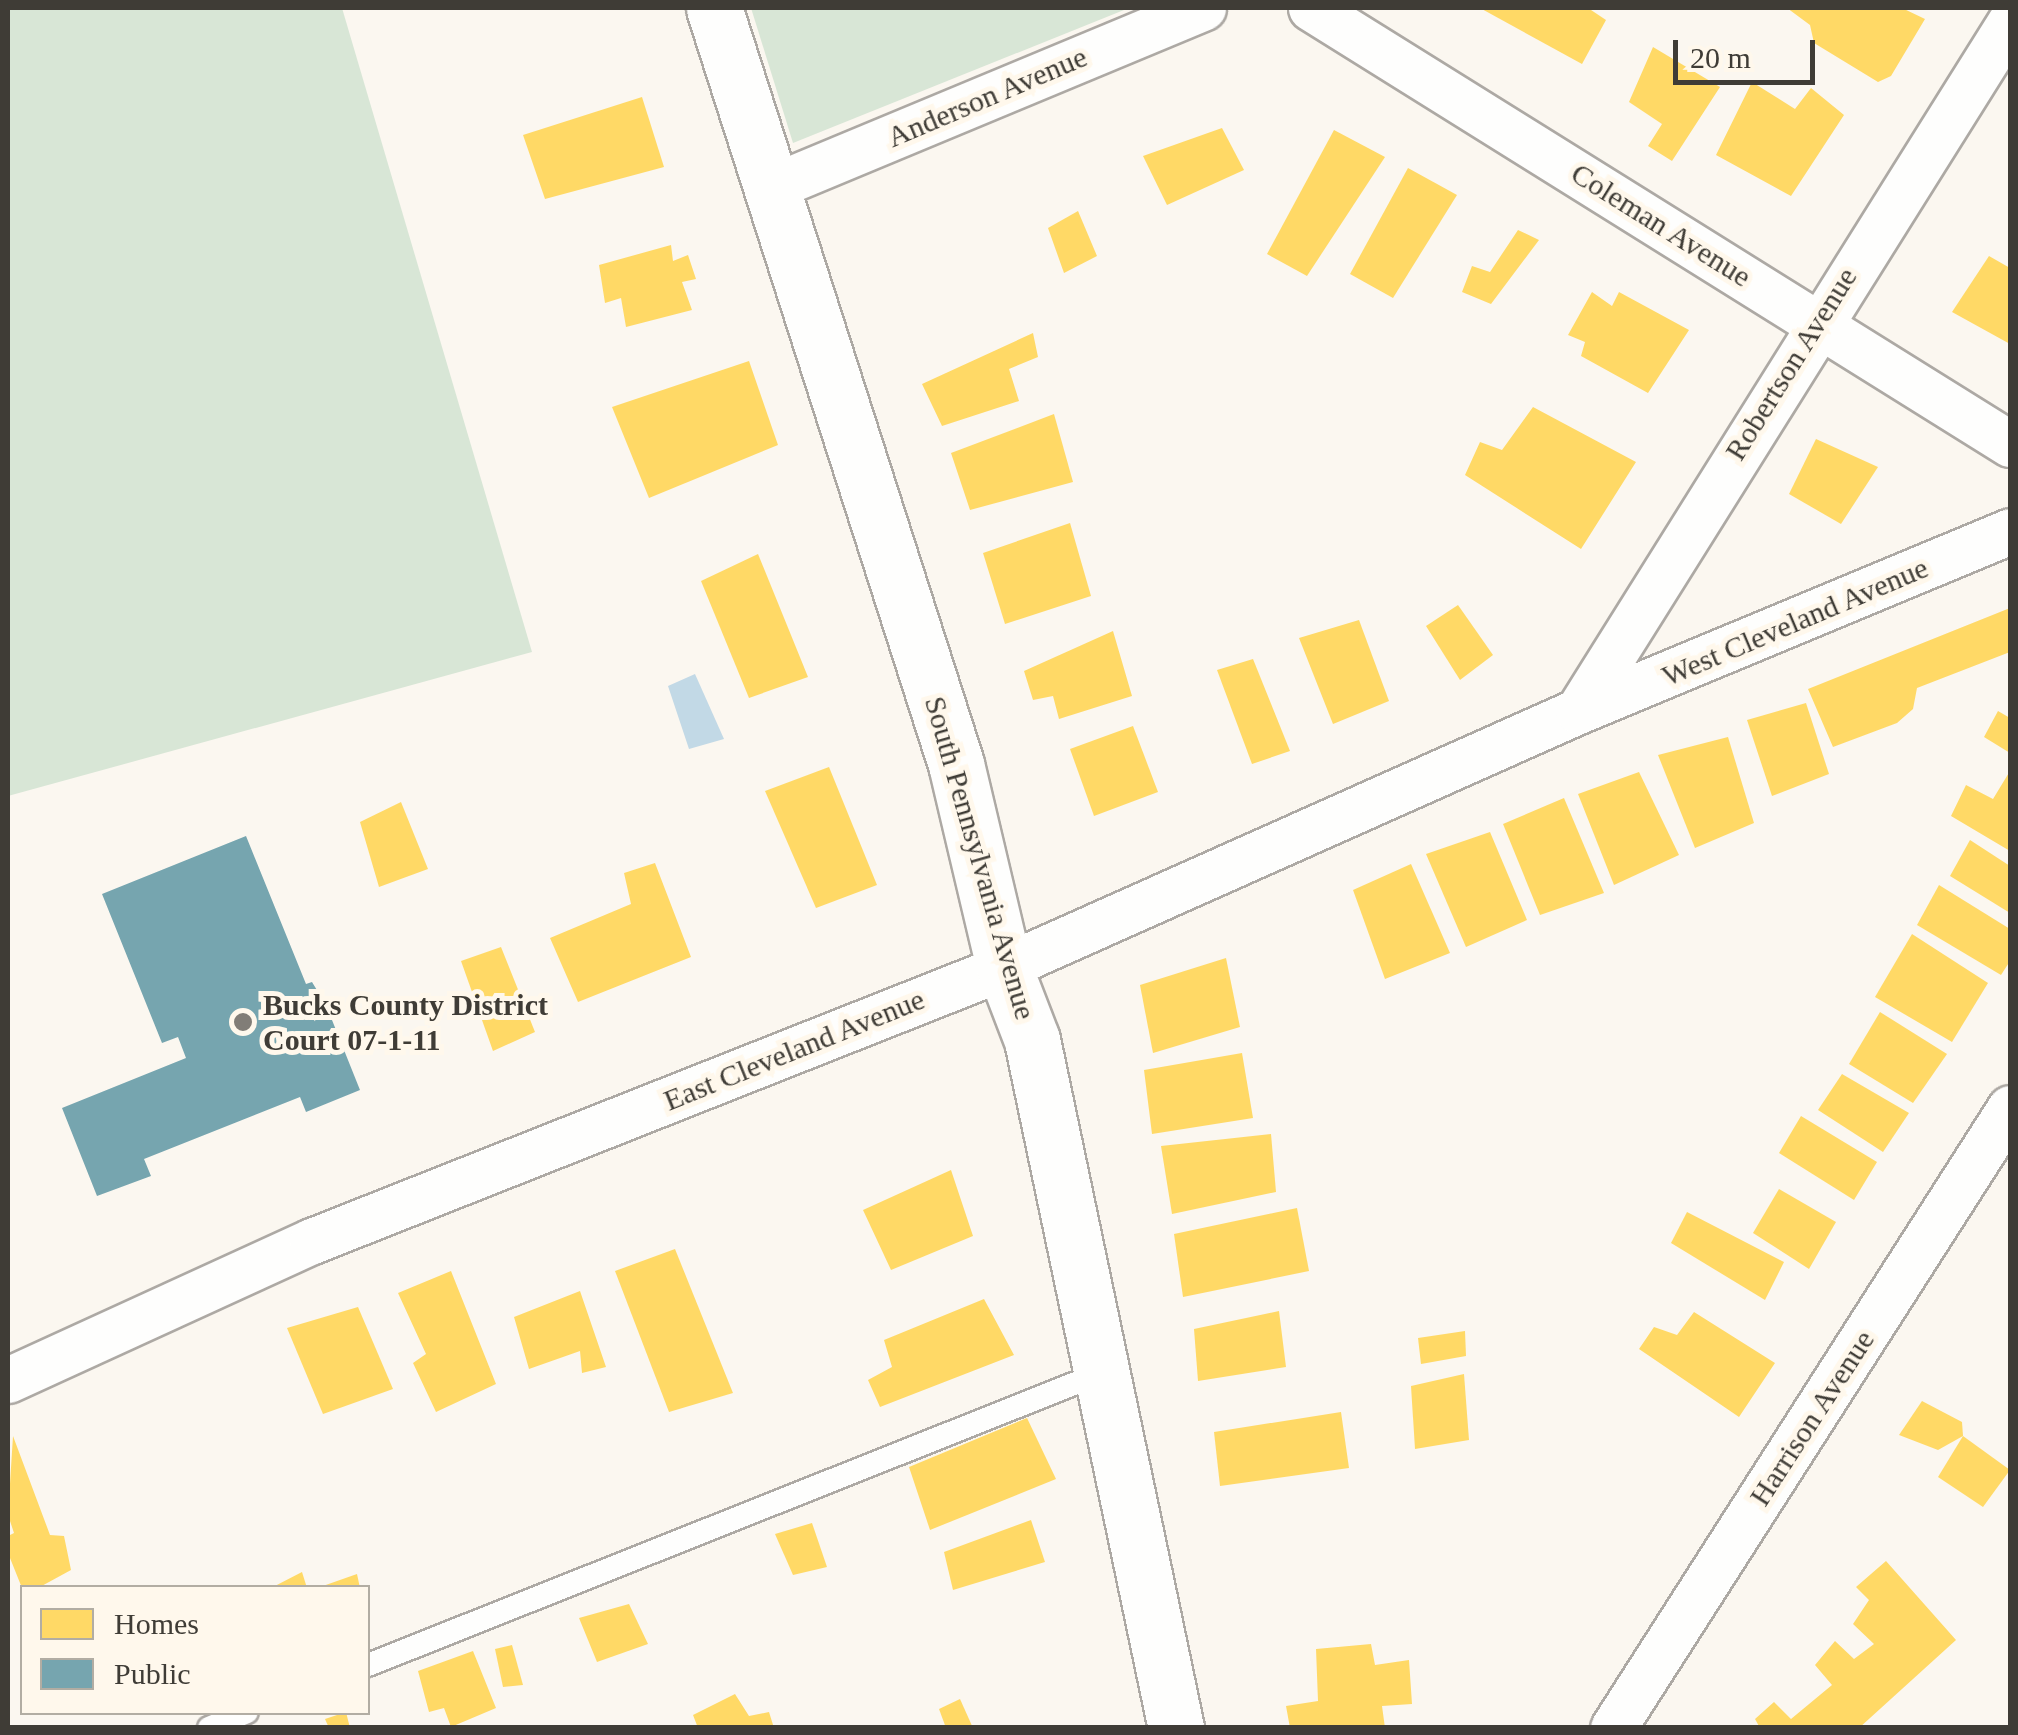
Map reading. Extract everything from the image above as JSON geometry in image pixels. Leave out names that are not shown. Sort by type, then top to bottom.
[{"type":"main road","name":"South Pennsylvania Avenue","points":[[714,8],[956,764],[1004,967],[1032,1040],[1176,1728]]},
{"type":"street","name":"Anderson Avenue","points":[[772,186],[1203,8]]},
{"type":"street","name":"Coleman Avenue","points":[[1311,8],[2010,444]]},
{"type":"street","name":"Robertson Avenue","points":[[1578,710],[1818,322],[2010,22]]},
{"type":"street","name":"West Cleveland Avenue","points":[[1578,710],[2010,530]]},
{"type":"street","name":"East Cleveland Avenue","points":[[8,1380],[312,1241],[1004,967],[1578,710]]},
{"type":"street","name":"Harrison Avenue","points":[[1613,1728],[2010,1108]]},
{"type":"lane","points":[[370,1664],[1101,1373]]},
{"type":"lane","points":[[210,1728],[240,1715]]},
{"type":"green space","points":[[8,8],[342,8],[532,652],[8,796]]},
{"type":"green space","points":[[751,8],[1129,8],[793,143]]},
{"type":"water","points":[[695,674],[724,739],[689,749],[668,686]]},
{"type":"building: Homes","points":[[1480,8],[1588,8],[1606,20],[1582,64]]},
{"type":"building: Homes","points":[[1787,8],[1902,8],[1925,19],[1891,76],[1878,82],[1814,43],[1810,25]]},
{"type":"building: Homes","points":[[1653,47],[1720,87],[1672,161],[1648,146],[1662,124],[1629,102]]},
{"type":"building: Homes","points":[[1752,82],[1795,109],[1811,88],[1844,115],[1791,196],[1716,155]]},
{"type":"building: Homes","points":[[642,97],[664,167],[545,199],[523,135]]},
{"type":"building: Homes","points":[[1222,128],[1244,170],[1167,205],[1143,156]]},
{"type":"building: Homes","points":[[1334,130],[1385,157],[1307,276],[1267,254]]},
{"type":"building: Homes","points":[[1408,168],[1457,195],[1393,298],[1350,274]]},
{"type":"building: Homes","points":[[1078,211],[1097,256],[1064,273],[1048,228]]},
{"type":"building: Homes","points":[[1518,230],[1539,240],[1491,304],[1462,292],[1472,266],[1490,272]]},
{"type":"building: Homes","points":[[671,245],[673,261],[688,255],[696,279],[682,282],[692,310],[626,327],[621,298],[605,303],[599,265]]},
{"type":"building: Homes","points":[[1989,256],[2010,268],[2010,344],[1952,312]]},
{"type":"building: Homes","points":[[1592,292],[1612,306],[1619,292],[1689,330],[1648,393],[1581,356],[1585,342],[1568,335]]},
{"type":"building: Homes","points":[[1033,333],[1038,357],[1009,369],[1019,401],[942,426],[922,384]]},
{"type":"building: Homes","points":[[749,361],[778,445],[649,498],[612,407]]},
{"type":"building: Homes","points":[[1533,407],[1636,462],[1581,549],[1465,475],[1480,442],[1502,450]]},
{"type":"building: Homes","points":[[1054,414],[1073,482],[970,510],[951,453]]},
{"type":"building: Homes","points":[[1816,439],[1878,467],[1841,524],[1789,494]]},
{"type":"building: Homes","points":[[1070,523],[1091,596],[1005,624],[983,553]]},
{"type":"building: Homes","points":[[758,554],[808,677],[749,698],[701,581]]},
{"type":"building: Homes","points":[[1458,605],[1493,655],[1460,680],[1426,626]]},
{"type":"building: Homes","points":[[2010,608],[2010,652],[1917,688],[1913,709],[1897,723],[1833,747],[1808,689]]},
{"type":"building: Homes","points":[[1359,620],[1389,701],[1333,724],[1299,638]]},
{"type":"building: Homes","points":[[1113,631],[1132,696],[1059,719],[1053,696],[1033,700],[1024,671]]},
{"type":"building: Homes","points":[[1253,659],[1290,751],[1252,764],[1217,670]]},
{"type":"building: Homes","points":[[1806,703],[1829,774],[1772,796],[1747,720]]},
{"type":"building: Homes","points":[[1998,711],[2010,718],[2010,753],[1984,737]]},
{"type":"building: Homes","points":[[1133,726],[1158,792],[1094,816],[1070,749]]},
{"type":"building: Homes","points":[[1728,737],[1754,823],[1695,848],[1658,755]]},
{"type":"building: Homes","points":[[829,767],[877,885],[816,908],[765,791]]},
{"type":"building: Homes","points":[[2010,771],[2010,851],[1951,816],[1966,785],[1993,799]]},
{"type":"building: Homes","points":[[1639,772],[1679,855],[1614,885],[1578,794]]},
{"type":"building: Homes","points":[[1564,798],[1604,893],[1540,915],[1503,824]]},
{"type":"building: Homes","points":[[401,802],[428,869],[379,887],[360,822]]},
{"type":"building: Homes","points":[[1490,832],[1527,920],[1466,947],[1426,854]]},
{"type":"building: Homes","points":[[1970,840],[2010,866],[2010,913],[1950,876]]},
{"type":"building: Homes","points":[[655,863],[691,957],[578,1002],[550,938],[631,904],[624,873]]},
{"type":"building: Homes","points":[[1411,864],[1450,953],[1385,979],[1353,890]]},
{"type":"building: Homes","points":[[1939,885],[2010,929],[2010,961],[2001,975],[1917,925]]},
{"type":"building: Homes","points":[[1912,934],[1988,983],[1952,1042],[1875,997]]},
{"type":"building: Homes","points":[[501,947],[535,1032],[493,1051],[461,961]]},
{"type":"building: Homes","points":[[1226,958],[1240,1027],[1153,1053],[1140,985]]},
{"type":"building: Homes","points":[[1880,1012],[1947,1054],[1913,1103],[1849,1064]]},
{"type":"building: Homes","points":[[1242,1053],[1253,1118],[1152,1134],[1144,1070]]},
{"type":"building: Homes","points":[[1842,1074],[1909,1113],[1883,1152],[1818,1110]]},
{"type":"building: Homes","points":[[1801,1116],[1877,1162],[1854,1200],[1779,1153]]},
{"type":"building: Homes","points":[[1271,1134],[1276,1192],[1172,1214],[1161,1146]]},
{"type":"building: Homes","points":[[951,1170],[973,1236],[891,1270],[863,1210]]},
{"type":"building: Homes","points":[[1779,1189],[1836,1222],[1809,1269],[1753,1233]]},
{"type":"building: Homes","points":[[1297,1208],[1309,1271],[1183,1297],[1174,1234]]},
{"type":"building: Homes","points":[[1687,1212],[1784,1262],[1765,1300],[1671,1243]]},
{"type":"building: Homes","points":[[675,1249],[733,1393],[669,1412],[615,1271]]},
{"type":"building: Homes","points":[[451,1271],[496,1384],[436,1412],[413,1363],[426,1354],[398,1293]]},
{"type":"building: Homes","points":[[580,1291],[606,1367],[582,1373],[580,1351],[529,1369],[514,1317]]},
{"type":"building: Homes","points":[[984,1299],[1014,1355],[880,1407],[868,1380],[892,1367],[884,1340]]},
{"type":"building: Homes","points":[[358,1307],[393,1389],[323,1414],[287,1328]]},
{"type":"building: Homes","points":[[1279,1311],[1286,1367],[1198,1381],[1194,1329]]},
{"type":"building: Homes","points":[[1694,1312],[1775,1363],[1739,1417],[1639,1349],[1654,1327],[1677,1335]]},
{"type":"building: Homes","points":[[1465,1331],[1466,1356],[1421,1364],[1418,1338]]},
{"type":"building: Homes","points":[[1464,1374],[1469,1440],[1415,1449],[1411,1386]]},
{"type":"building: Homes","points":[[1922,1401],[1962,1422],[1963,1436],[1938,1450],[1899,1435]]},
{"type":"building: Homes","points":[[1341,1412],[1349,1468],[1220,1486],[1214,1432]]},
{"type":"building: Homes","points":[[1027,1418],[1056,1479],[930,1530],[909,1467]]},
{"type":"building: Homes","points":[[13,1436],[50,1535],[64,1536],[71,1570],[44,1585],[21,1585],[8,1553],[8,1536],[14,1533],[8,1515]]},
{"type":"building: Homes","points":[[1963,1436],[2010,1470],[1983,1507],[1938,1477]]},
{"type":"building: Homes","points":[[1031,1520],[1045,1562],[953,1590],[944,1552]]},
{"type":"building: Homes","points":[[812,1523],[827,1567],[793,1575],[775,1534]]},
{"type":"building: Homes","points":[[1886,1561],[1956,1640],[1859,1728],[1760,1728],[1755,1719],[1774,1702],[1791,1719],[1832,1685],[1815,1665],[1835,1641],[1854,1659],[1874,1644],[1853,1624],[1869,1600],[1856,1587]]},
{"type":"building: Homes","points":[[302,1572],[306,1585],[277,1585]]},
{"type":"building: Homes","points":[[357,1574],[359,1585],[326,1585]]},
{"type":"building: Homes","points":[[629,1604],[648,1644],[597,1662],[579,1618]]},
{"type":"building: Homes","points":[[1371,1644],[1375,1665],[1409,1660],[1412,1704],[1382,1706],[1385,1728],[1290,1728],[1286,1706],[1318,1701],[1316,1649]]},
{"type":"building: Homes","points":[[512,1645],[523,1685],[503,1687],[495,1649]]},
{"type":"building: Homes","points":[[473,1651],[496,1708],[451,1727],[444,1708],[429,1712],[418,1671]]},
{"type":"building: Homes","points":[[735,1694],[749,1716],[769,1712],[774,1728],[698,1728],[693,1715]]},
{"type":"building: Homes","points":[[960,1699],[973,1728],[946,1728],[939,1709]]},
{"type":"building: Homes","points":[[347,1715],[350,1728],[329,1728],[325,1719]]},
{"type":"building: Public","name":"Bucks County District Court 07-1-11","points":[[246,836],[306,984],[312,982],[326,1005],[360,1090],[306,1112],[300,1097],[144,1159],[151,1176],[97,1196],[62,1108],[186,1058],[178,1037],[162,1043],[102,894]]},
{"type":"place","name":"Bucks County District Court 07-1-11","points":[[243,1022]]}]
